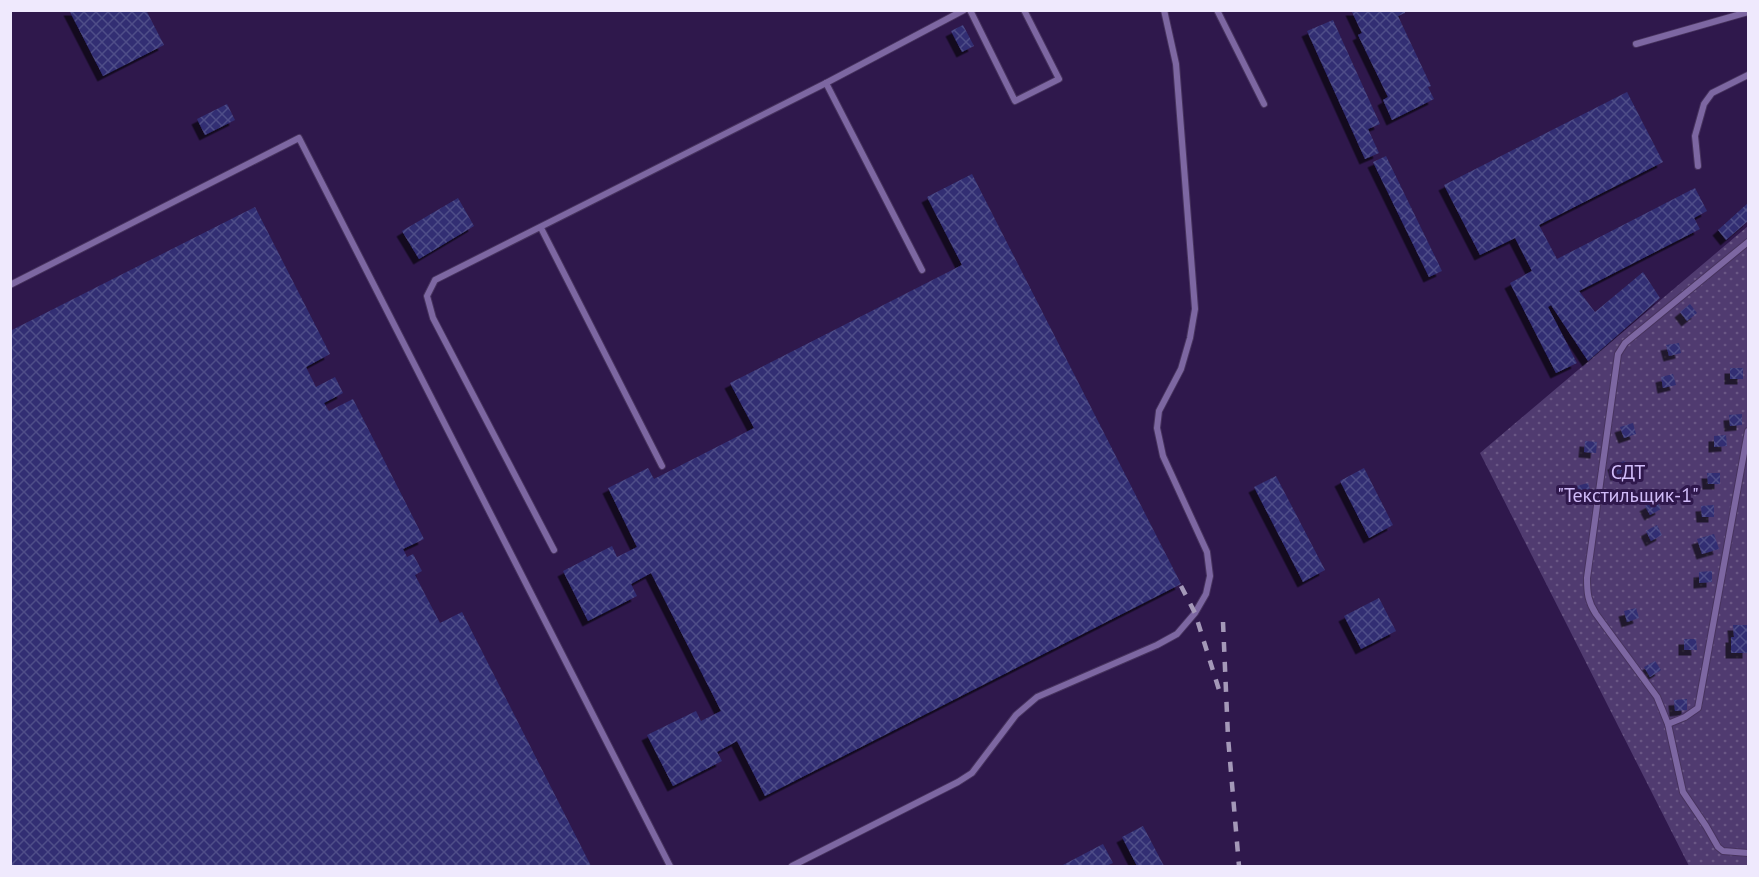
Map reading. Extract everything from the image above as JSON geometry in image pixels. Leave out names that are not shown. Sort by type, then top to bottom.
[{"type":"lane","points":[[554,550],[433,318],[427,296],[435,280],[826,83],[964,10]]},
{"type":"lane","points":[[970,10],[1015,100],[1059,79],[1024,10]]},
{"type":"lane","points":[[792,867],[972,773],[1016,715],[1037,697],[1157,645],[1177,634],[1195,613],[1206,594],[1210,576],[1207,552],[1163,456],[1157,428],[1159,411],[1181,369],[1195,309],[1176,64],[1164,10]]},
{"type":"lane","points":[[1217,10],[1264,104]]},
{"type":"lane","points":[[1636,44],[1749,12]]},
{"type":"lane","points":[[1698,166],[1695,136],[1704,104],[1712,93],[1749,75]]},
{"type":"lane","points":[[826,83],[922,270]]},
{"type":"lane","points":[[10,285],[299,138],[670,867]]},
{"type":"lane","points":[[541,228],[662,466]]},
{"type":"lane","points":[[1749,242],[1625,342],[1618,354],[1587,578],[1590,604],[1657,697],[1668,724],[1683,792],[1718,847],[1723,851],[1749,853]]},
{"type":"lane","points":[[1668,724],[1685,717],[1698,708],[1749,431]]},
{"type":"green space","name":"СДТ \"Текстильщик-1\"","points":[[1748,226],[1748,866],[1689,866],[1480,453]]},
{"type":"building","points":[[69,10],[146,10],[164,45],[103,76]]},
{"type":"building","points":[[1351,10],[1405,10],[1405,13],[1398,16],[1431,86],[1428,87],[1434,99],[1392,120],[1383,100],[1388,97],[1358,35],[1362,33]]},
{"type":"building","points":[[1333,20],[1380,124],[1368,129],[1379,153],[1365,159],[1307,31]]},
{"type":"building","points":[[963,25],[974,46],[962,52],[951,31]]},
{"type":"building","points":[[1627,92],[1663,162],[1539,225],[1557,259],[1695,188],[1707,211],[1694,218],[1700,229],[1579,291],[1595,312],[1643,272],[1660,298],[1588,361],[1551,305],[1548,307],[1577,363],[1556,373],[1510,283],[1532,271],[1515,238],[1480,255],[1444,185]]},
{"type":"building","points":[[227,104],[235,120],[205,135],[197,119]]},
{"type":"building","points":[[1386,156],[1442,271],[1429,277],[1373,162]]},
{"type":"building","points":[[972,174],[1181,584],[765,796],[737,741],[717,752],[722,761],[673,786],[647,735],[696,711],[701,721],[721,711],[651,573],[631,584],[637,596],[588,621],[563,571],[612,546],[617,557],[637,547],[608,488],[648,468],[654,479],[754,428],[730,383],[962,265],[927,197]]},
{"type":"building","points":[[458,198],[474,226],[419,259],[402,231]]},
{"type":"building","points":[[1748,203],[1748,221],[1726,240],[1718,230]]},
{"type":"building","points":[[255,207],[330,354],[306,367],[316,387],[335,377],[343,393],[324,403],[329,411],[353,399],[424,539],[403,549],[407,557],[413,554],[422,571],[415,575],[440,623],[462,612],[591,866],[10,866],[10,331]]},
{"type":"building","points":[[1690,304],[1697,313],[1687,321],[1680,312]]},
{"type":"building","points":[[1679,343],[1681,353],[1669,356],[1666,345]]},
{"type":"building","points":[[1730,368],[1743,368],[1743,379],[1730,379]]},
{"type":"building","points":[[1673,374],[1676,385],[1663,388],[1661,377]]},
{"type":"building","points":[[1742,414],[1742,425],[1730,426],[1729,415]]},
{"type":"building","points":[[1633,423],[1636,434],[1624,438],[1620,427]]},
{"type":"building","points":[[1726,435],[1727,446],[1714,447],[1714,436]]},
{"type":"building","points":[[1585,441],[1597,442],[1596,453],[1584,452]]},
{"type":"building","points":[[1625,461],[1628,472],[1616,475],[1613,464]]},
{"type":"building","points":[[1364,468],[1393,525],[1369,538],[1340,481]]},
{"type":"building","points":[[1707,473],[1720,473],[1720,484],[1708,484]]},
{"type":"building","points":[[1276,476],[1325,570],[1303,582],[1254,487]]},
{"type":"building","points":[[1588,483],[1591,493],[1579,497],[1576,486]]},
{"type":"building","points":[[1656,500],[1661,509],[1650,515],[1645,506]]},
{"type":"building","points":[[1714,505],[1714,517],[1702,517],[1701,506]]},
{"type":"building","points":[[1657,525],[1662,535],[1651,541],[1646,531]]},
{"type":"building","points":[[1714,534],[1719,549],[1702,554],[1697,539]]},
{"type":"building","points":[[1712,571],[1712,582],[1699,583],[1699,572]]},
{"type":"building","points":[[1379,598],[1396,631],[1361,649],[1344,616]]},
{"type":"building","points":[[1636,608],[1639,618],[1627,622],[1624,611]]},
{"type":"building","points":[[1733,625],[1748,625],[1748,653],[1731,653],[1731,637],[1734,637]]},
{"type":"building","points":[[1684,639],[1696,639],[1697,650],[1684,650]]},
{"type":"building","points":[[1655,661],[1661,670],[1650,677],[1644,667]]},
{"type":"building","points":[[1687,699],[1687,710],[1675,711],[1674,700]]},
{"type":"building","points":[[1143,826],[1164,866],[1137,866],[1122,837]]},
{"type":"building","points":[[1103,844],[1113,863],[1106,866],[1061,866]]},
{"type":"railway","points":[[1181,586],[1195,613],[1220,693]]},
{"type":"railway","points":[[1223,622],[1228,737],[1239,866]]}]
